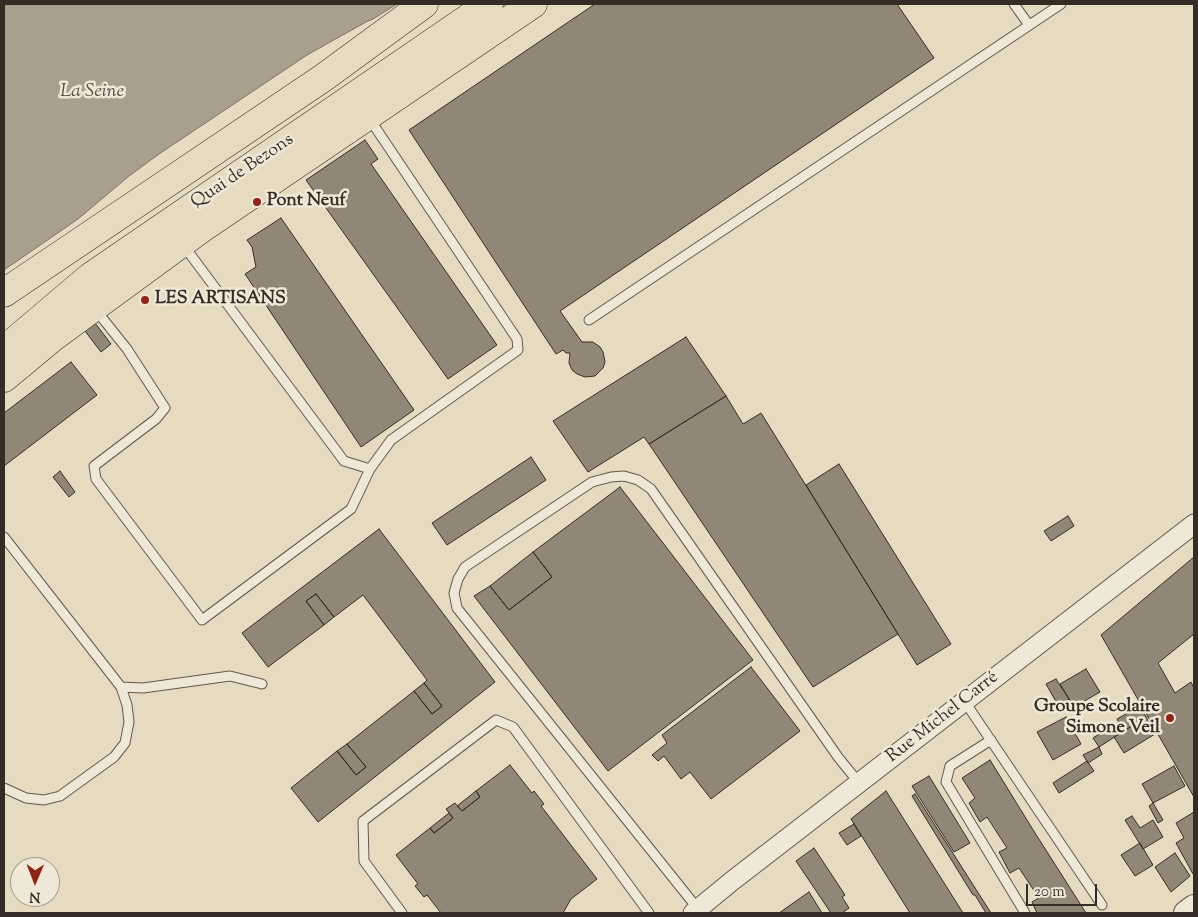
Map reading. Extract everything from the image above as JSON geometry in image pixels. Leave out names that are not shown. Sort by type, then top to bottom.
[{"type":"main road","name":"Quai de Bezons","points":[[4,292],[323,78],[424,4]]},
{"type":"main road","name":"Quai de Bezons","points":[[4,350],[90,277],[489,4]]},
{"type":"main road","points":[[4,378],[52,338],[182,243],[533,4]]},
{"type":"street","name":"Rue Michel Carré","points":[[696,911],[732,881],[1194,524]]},
{"type":"street","points":[[1186,913],[1194,907]]},
{"type":"lane","points":[[1014,4],[1029,25]]},
{"type":"lane","points":[[589,320],[1061,4]]},
{"type":"lane","points":[[93,307],[127,349],[165,408],[156,419],[94,466],[96,479],[202,620],[351,509],[370,469],[391,440],[518,350],[517,339],[368,116]]},
{"type":"lane","points":[[182,243],[344,460],[370,469]]},
{"type":"lane","points":[[696,911],[457,608],[454,593],[458,579],[465,567],[592,482],[624,476],[638,480],[651,489],[838,757],[859,783]]},
{"type":"lane","points":[[4,537],[121,687],[127,705],[129,722],[124,743],[114,757],[60,796],[44,800],[26,798],[4,788]]},
{"type":"lane","points":[[121,687],[143,688],[230,676],[262,684]]},
{"type":"lane","points":[[965,702],[1102,905]]},
{"type":"lane","points":[[402,913],[364,861],[363,821],[496,720],[512,727],[649,913]]},
{"type":"lane","points":[[991,740],[950,766],[946,782],[1026,913]]},
{"type":"water","name":"La Seine","points":[[4,4],[397,4],[307,55],[159,154],[129,176],[78,219],[4,270]]},
{"type":"building","points":[[595,4],[897,4],[934,58],[560,311],[582,342],[593,342],[603,352],[605,362],[603,368],[595,376],[585,377],[572,370],[569,363],[570,353],[566,353],[563,350],[556,354],[409,130]]},
{"type":"building","points":[[365,140],[378,159],[371,164],[497,345],[448,379],[306,180]]},
{"type":"building","points":[[281,218],[414,410],[361,447],[245,274],[256,267],[252,247],[247,240]]},
{"type":"building","points":[[95,323],[111,344],[101,352],[85,331]]},
{"type":"building","points":[[686,337],[726,396],[649,444],[644,437],[588,472],[553,421]]},
{"type":"building","points":[[71,362],[97,395],[4,466],[4,413]]},
{"type":"building","points":[[726,396],[743,424],[761,413],[898,634],[813,687],[649,444]]},
{"type":"building","points":[[531,457],[546,480],[447,545],[432,523]]},
{"type":"building","points":[[839,464],[951,644],[917,665],[806,485]]},
{"type":"building","points":[[60,471],[75,492],[69,497],[53,477]]},
{"type":"building","points":[[620,487],[753,660],[608,771],[474,596],[490,586],[509,610],[552,577],[533,552]]},
{"type":"building","points":[[1068,516],[1074,526],[1051,541],[1044,531]]},
{"type":"building","points":[[379,529],[495,682],[318,822],[291,788],[337,751],[356,775],[366,767],[347,744],[414,691],[432,714],[442,706],[424,683],[427,680],[363,595],[334,617],[316,594],[306,601],[324,625],[268,667],[242,633]]},
{"type":"building","points":[[533,552],[552,577],[509,610],[490,586]]},
{"type":"building","name":"Groupe Scolaire Simone Veil","points":[[1194,557],[1194,634],[1158,663],[1175,693],[1191,682],[1194,688],[1194,797],[1101,635]]},
{"type":"building","points":[[316,594],[334,617],[324,625],[306,601]]},
{"type":"building","points":[[751,667],[800,731],[711,799],[690,772],[681,779],[664,756],[658,761],[652,755],[667,743],[662,735]]},
{"type":"building","points":[[1086,669],[1100,692],[1074,707],[1060,684]]},
{"type":"building","points":[[1056,679],[1069,699],[1058,705],[1046,684]]},
{"type":"building","points":[[424,683],[442,706],[432,714],[414,691]]},
{"type":"building","points":[[1140,706],[1146,717],[1124,731],[1117,719]]},
{"type":"building","points":[[1066,717],[1081,744],[1053,760],[1037,732]]},
{"type":"building","points":[[1146,717],[1155,734],[1124,753],[1114,737]]},
{"type":"building","points":[[1119,722],[1124,731],[1099,747],[1093,738]]},
{"type":"building","points":[[347,744],[366,767],[356,775],[337,751]]},
{"type":"building","points":[[1099,747],[1102,754],[1088,763],[1083,755]]},
{"type":"building","points":[[990,760],[1086,913],[1037,913],[1032,902],[1039,898],[1019,868],[1010,873],[999,852],[1007,848],[987,817],[980,822],[969,803],[975,798],[962,778]]},
{"type":"building","points":[[1087,761],[1094,771],[1059,793],[1053,783]]},
{"type":"building","points":[[510,765],[532,793],[534,791],[544,804],[541,806],[597,879],[571,899],[563,913],[441,913],[427,895],[424,897],[415,886],[418,884],[396,855],[430,828],[434,833],[453,818],[446,809],[455,803],[462,811],[480,797],[476,791]]},
{"type":"building","points":[[1174,766],[1185,786],[1153,803],[1142,784]]},
{"type":"building","points":[[929,776],[970,843],[954,852],[912,786]]},
{"type":"building","points":[[476,791],[480,797],[462,811],[457,806]]},
{"type":"building","points":[[886,791],[963,913],[910,913],[851,819]]},
{"type":"building","points":[[915,794],[991,913],[986,913],[975,895],[973,895],[912,796]]},
{"type":"building","points":[[1153,803],[1163,820],[1158,823],[1149,806]]},
{"type":"building","points":[[1194,812],[1193,874],[1176,843],[1184,838],[1176,823]]},
{"type":"building","points":[[449,813],[453,818],[434,833],[430,828]]},
{"type":"building","points":[[1132,816],[1140,828],[1153,820],[1163,837],[1143,849],[1125,820]]},
{"type":"building","points":[[854,824],[861,836],[847,845],[839,833]]},
{"type":"building","points":[[1140,843],[1153,865],[1135,876],[1121,855]]},
{"type":"building","points":[[814,848],[845,895],[842,897],[849,908],[842,913],[831,913],[796,861]]},
{"type":"building","points":[[1175,853],[1190,876],[1171,892],[1155,867]]},
{"type":"building","points":[[809,892],[822,913],[779,913]]},
{"type":"place","name":"Pont Neuf","points":[[257,202]]},
{"type":"place","name":"LES ARTISANS","points":[[145,300]]},
{"type":"place","name":"Groupe Scolaire Simone Veil","points":[[1170,718]]}]
